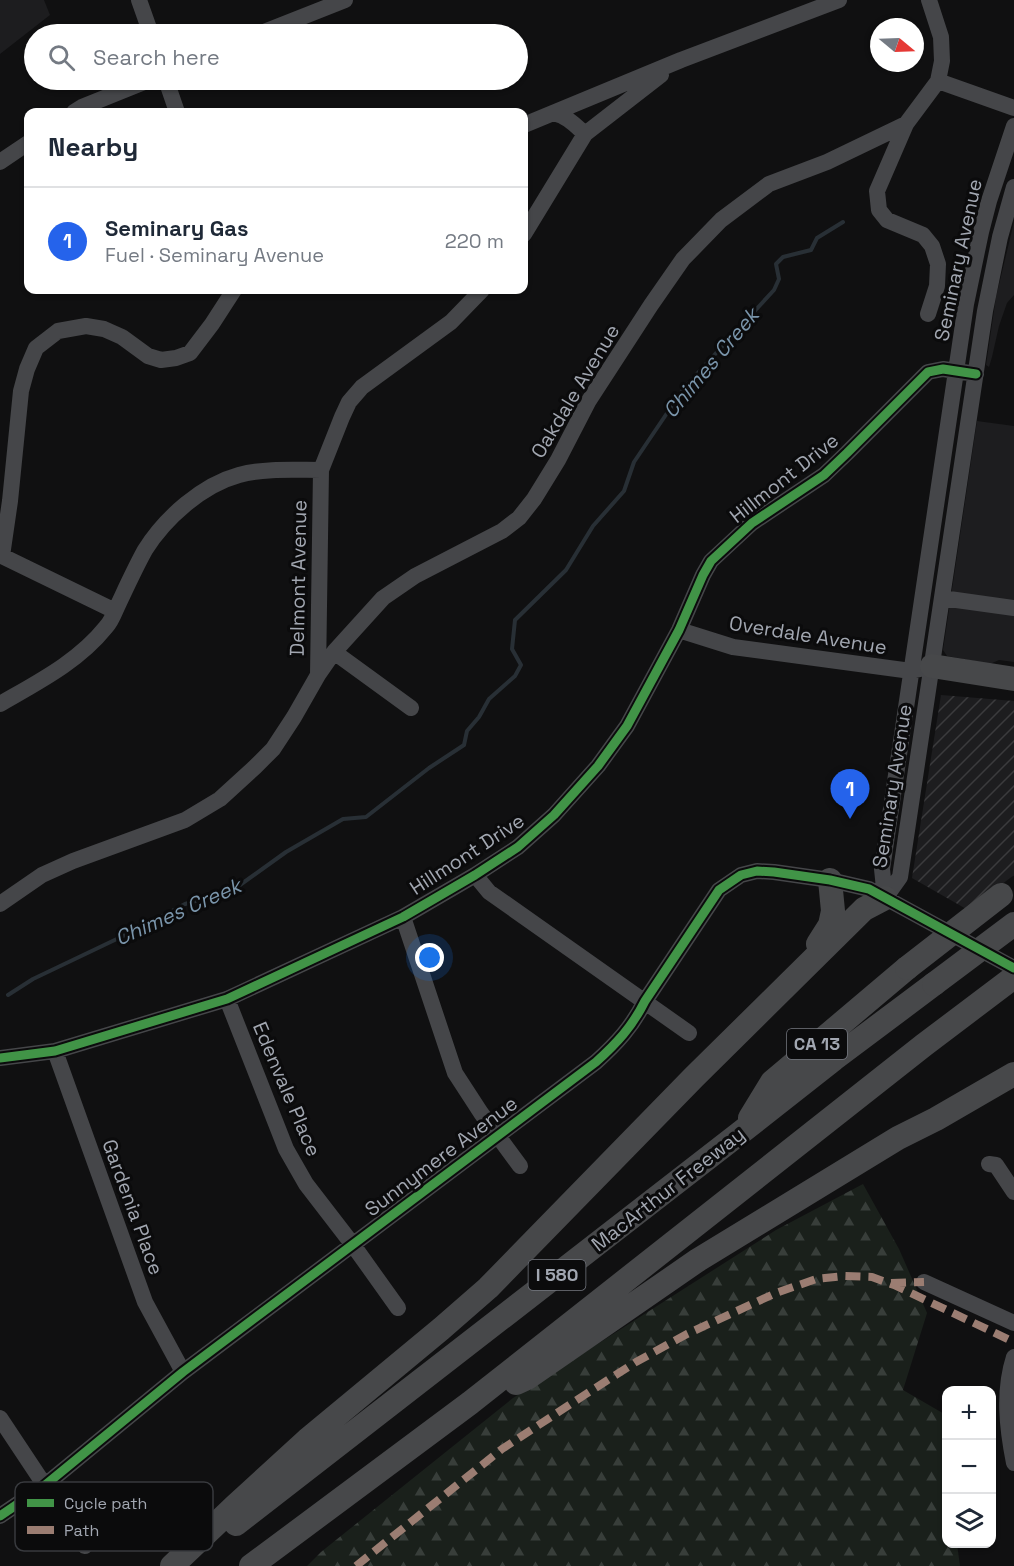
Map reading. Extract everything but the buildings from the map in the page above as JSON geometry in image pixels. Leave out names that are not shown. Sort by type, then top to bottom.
[{"type":"highway","points":[[922,669],[1014,679]]},
{"type":"highway","points":[[790,983],[831,925],[833,910],[830,880]]},
{"type":"highway","name":"CA 13","points":[[740,1133],[772,1082],[907,968],[1007,891]]},
{"type":"highway","points":[[213,1527],[289,1455],[488,1288],[694,1077],[864,909],[885,898]]},
{"type":"highway","name":"MacArthur Freeway","points":[[213,1541],[834,1059],[1014,924]]},
{"type":"highway","name":"I 580","points":[[251,1566],[470,1403],[1014,977]]},
{"type":"highway","points":[[470,1403],[526,1378],[698,1260],[898,1138],[1014,1074]]},
{"type":"highway","points":[[172,1566],[188,1551]]},
{"type":"highway","name":"MacArthur Freeway","points":[[181,1566],[200,1551]]},
{"type":"street","points":[[139,0],[147,24]]},
{"type":"street","points":[[284,24],[345,0]]},
{"type":"street","points":[[528,123],[681,60],[839,0]]},
{"type":"street","points":[[928,314],[937,286],[938,264],[932,246],[923,235],[887,220],[879,210],[877,191],[906,124],[938,81],[942,61],[941,37],[929,0]]},
{"type":"street","points":[[528,227],[585,134],[681,60]]},
{"type":"street","points":[[938,81],[1014,108]]},
{"type":"street","points":[[80,108],[124,90]]},
{"type":"street","points":[[169,90],[176,108]]},
{"type":"street","points":[[553,113],[569,119],[585,134]]},
{"type":"street","name":"Oakdale Avenue","points":[[318,675],[334,652],[383,598],[415,576],[502,531],[519,518],[534,499],[558,460],[588,402],[651,305],[683,259],[721,220],[770,184],[827,162],[906,124]]},
{"type":"street","name":"Seminary Avenue","points":[[885,898],[900,876],[956,371],[966,304],[981,232],[1014,126]]},
{"type":"street","points":[[0,162],[24,146]]},
{"type":"street","name":"Seminary Avenue","points":[[922,669],[942,598],[993,271],[1014,187]]},
{"type":"street","points":[[115,611],[1,556],[10,501],[21,391],[27,369],[36,348],[58,331],[86,326],[105,329],[148,356],[161,360],[190,353],[231,294]]},
{"type":"street","name":"Delmont Avenue","points":[[0,904],[42,875],[185,820],[220,799],[273,749],[318,675],[321,470],[349,402],[362,387],[451,322],[478,294]]},
{"type":"street","name":"Hillmont Drive","points":[[0,1058],[55,1051],[227,999],[404,916],[518,847],[554,815],[598,766],[627,726],[679,630],[702,574],[711,561],[752,523],[824,475],[928,372],[936,369],[976,374]]},
{"type":"street","points":[[0,704],[47,678],[86,649],[108,625],[145,551],[161,527],[209,488],[239,475],[264,470],[321,470]]},
{"type":"street","points":[[942,598],[1014,608]]},
{"type":"street","name":"Overdale Avenue","points":[[679,630],[733,646],[922,669]]},
{"type":"street","points":[[334,652],[411,708]]},
{"type":"street","name":"Sunnymere Avenue","points":[[49,1482],[183,1372],[610,1050],[635,1020],[710,902],[719,890],[741,875],[757,870],[830,880],[869,889],[1014,968]]},
{"type":"street","points":[[475,875],[489,892],[689,1033]]},
{"type":"street","points":[[404,916],[455,1073],[520,1166]]},
{"type":"street","name":"Edenvale Place","points":[[227,999],[286,1149],[306,1184],[398,1308]]},
{"type":"street","name":"Gardenia Place","points":[[55,1051],[145,1302],[183,1372]]},
{"type":"street","points":[[989,1164],[996,1165],[1014,1192]]},
{"type":"street","points":[[924,1282],[1014,1323]]},
{"type":"street","points":[[1014,1357],[1006,1398],[1014,1462]]},
{"type":"street","points":[[0,1418],[41,1482]]},
{"type":"street","name":"Sunnymere Avenue","points":[[0,1516],[15,1506]]},
{"type":"shaded area","points":[[0,0],[44,0],[50,15],[38,24],[24,24],[24,35],[0,54]]},
{"type":"shaded area","points":[[1014,222],[1014,295],[1007,303],[999,326],[989,367],[986,365],[996,297]]},
{"type":"shaded area","points":[[977,421],[1014,426],[1014,662],[999,660],[990,664],[947,656],[943,650]]},
{"type":"shaded area","points":[[941,695],[1014,701],[1014,875],[968,910],[912,878]]},
{"type":"green space","points":[[863,1184],[899,1249],[927,1313],[903,1390],[942,1413],[942,1548],[958,1548],[960,1566],[307,1566],[321,1552],[513,1398],[776,1230]]},
{"type":"waterway","name":"Chimes Creek","points":[[8,995],[33,979],[185,904],[233,890],[286,852],[343,819],[366,817],[429,768],[464,745],[467,731],[479,717],[489,699],[515,676],[521,665],[512,649],[515,620],[566,570],[593,526],[624,491],[634,462],[684,388],[774,290],[779,279],[776,264],[783,257],[811,250],[817,238],[843,222]]},
{"type":"marked path","points":[[356,1566],[502,1449],[636,1362],[687,1334],[776,1293],[816,1279],[844,1276],[872,1277],[894,1285],[1014,1342]]},
{"type":"marked path","points":[[891,1283],[924,1282]]},
{"type":"cycle path","points":[[0,1058],[55,1051],[227,999],[403,917],[518,847],[554,815],[598,766],[627,726],[679,630],[711,561],[752,523],[824,475],[928,372],[943,369],[976,374]]},
{"type":"cycle path","points":[[49,1482],[183,1372],[596,1062],[629,1027],[719,890],[741,875],[757,871],[774,872],[830,880],[869,889],[1014,968]]},
{"type":"cycle path","points":[[0,1516],[15,1506]]},
{"type":"place","name":"Seminary Gas","points":[[850,819]]}]
